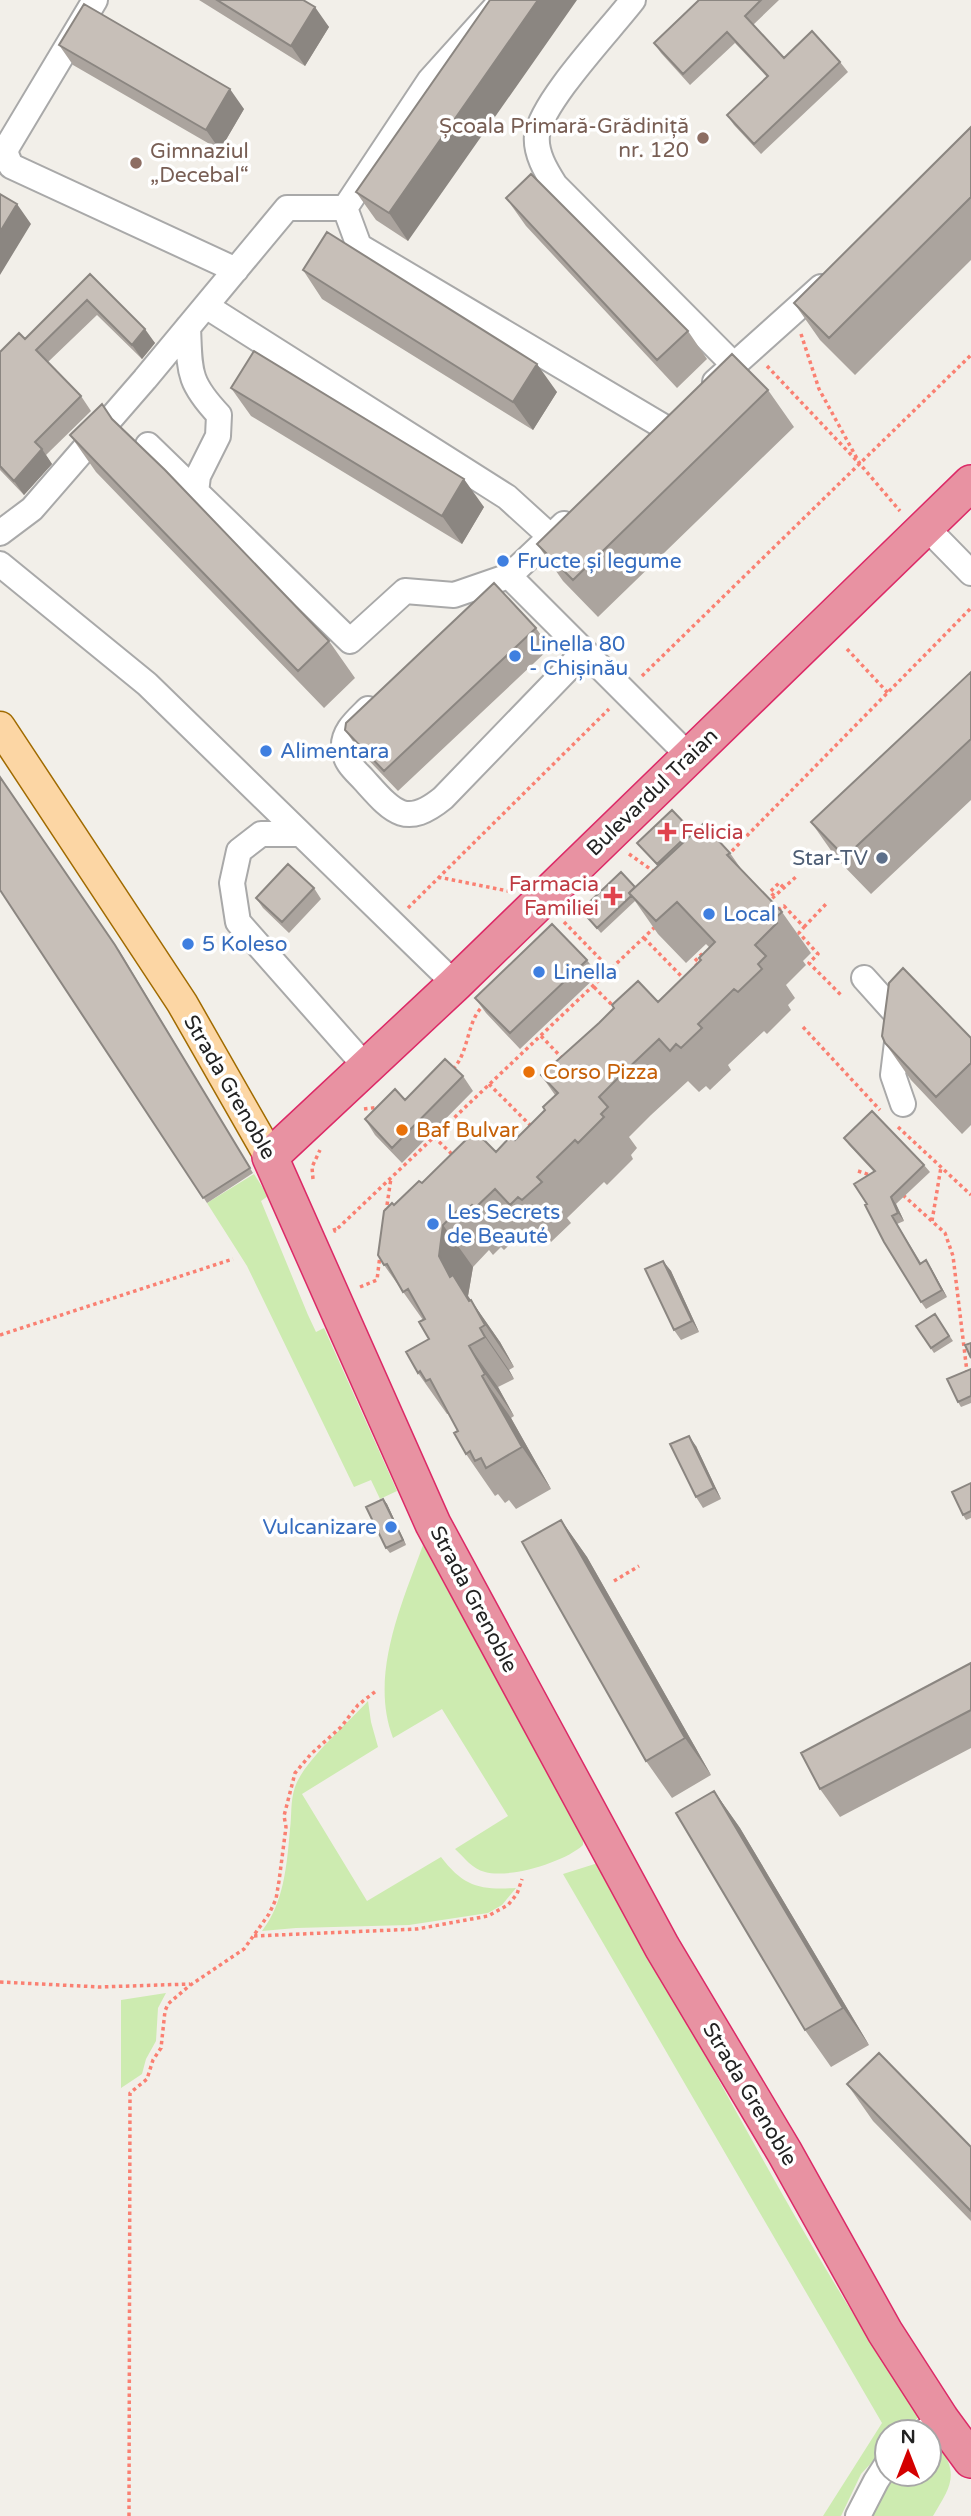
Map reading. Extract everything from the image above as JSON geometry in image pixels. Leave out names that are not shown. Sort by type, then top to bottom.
[{"type":"highway","name":"Bulevardul Traian","points":[[270,1157],[455,984],[689,756],[913,518],[971,483]]},
{"type":"highway","name":"Strada Grenoble","points":[[270,1157],[433,1524],[662,1947],[785,2153],[885,2333],[928,2418]]},
{"type":"highway","name":"Strada Grenoble","points":[[943,2435],[971,2460]]},
{"type":"main road","name":"Strada Grenoble","points":[[0,727],[182,1003],[270,1157]]},
{"type":"street","points":[[95,0],[7,147],[11,166],[236,270]]},
{"type":"street","points":[[345,208],[430,79],[502,0]]},
{"type":"street","points":[[633,0],[551,103],[537,136],[541,158],[555,186],[743,357]]},
{"type":"street","points":[[0,533],[32,509],[287,208],[345,208]]},
{"type":"street","points":[[345,208],[359,246],[664,427]]},
{"type":"street","points":[[645,446],[834,275]]},
{"type":"street","points":[[206,306],[507,497],[551,537]]},
{"type":"street","points":[[188,327],[190,373],[201,395],[219,415],[218,436],[198,476],[196,492]]},
{"type":"street","points":[[148,446],[350,641],[405,591],[454,595],[509,576],[579,510]]},
{"type":"street","points":[[913,518],[971,573]]},
{"type":"street","points":[[0,564],[147,684],[455,984]]},
{"type":"street","points":[[509,576],[689,756]]},
{"type":"street","points":[[468,615],[475,604],[480,586]]},
{"type":"street","points":[[382,696],[353,723],[346,735],[344,748],[348,762],[388,806],[399,813],[415,814],[428,811],[443,798],[584,652]]},
{"type":"street","points":[[300,834],[261,834],[239,851],[232,883],[238,922],[367,1068]]},
{"type":"street","points":[[864,978],[900,1018],[893,1075],[903,1104]]},
{"type":"street","points":[[858,2516],[873,2487]]},
{"type":"path","points":[[794,312],[820,390],[860,464]]},
{"type":"path","points":[[393,924],[971,355]]},
{"type":"path","points":[[743,357],[860,464],[913,518]]},
{"type":"path","points":[[719,864],[971,608]]},
{"type":"path","points":[[847,649],[888,693]]},
{"type":"path","points":[[629,854],[661,877]]},
{"type":"path","points":[[767,903],[798,875]]},
{"type":"path","points":[[438,877],[508,891]]},
{"type":"path","points":[[826,904],[799,933],[818,954],[809,963],[842,996]]},
{"type":"path","points":[[776,912],[784,906],[804,927]]},
{"type":"path","points":[[331,1222],[335,1231],[663,919]]},
{"type":"path","points":[[564,922],[611,970]]},
{"type":"path","points":[[645,937],[684,979]]},
{"type":"path","points":[[676,987],[698,966]]},
{"type":"path","points":[[594,987],[618,1011]]},
{"type":"path","points":[[447,1074],[463,1055],[478,1010],[491,997]]},
{"type":"path","points":[[541,1036],[565,1062]]},
{"type":"path","points":[[489,1084],[530,1127],[540,1118]]},
{"type":"path","points":[[356,1116],[365,1108],[387,1106]]},
{"type":"path","points":[[434,1136],[460,1162]]},
{"type":"path","points":[[317,1189],[312,1167],[325,1143]]},
{"type":"path","points":[[932,1222],[941,1167]]},
{"type":"path","points":[[858,1171],[881,1179]]},
{"type":"path","points":[[386,1217],[391,1176]]},
{"type":"path","points":[[900,1193],[945,1233],[953,1256],[967,1372],[971,1382]]},
{"type":"path","points":[[360,1288],[377,1280],[382,1244]]},
{"type":"path","points":[[0,1335],[233,1259]]},
{"type":"path","points":[[614,1581],[639,1566]]},
{"type":"path","points":[[130,2516],[130,2093],[147,2079],[153,2060],[161,2048],[168,2004],[192,1984],[244,1949],[269,1914],[275,1899],[284,1839],[284,1816],[295,1773],[311,1754],[341,1727],[358,1705],[376,1691]]},
{"type":"path","points":[[254,1936],[417,1929],[488,1916],[508,1905],[517,1894],[522,1879]]},
{"type":"path","points":[[0,1982],[100,1987],[192,1984]]},
{"type":"green space","points":[[254,1174],[268,1196],[261,1201],[308,1315],[316,1332],[324,1328],[397,1491],[380,1499],[371,1480],[354,1487],[247,1266],[207,1203]]},
{"type":"green space","points":[[423,1545],[583,1839],[583,1845],[575,1851],[550,1863],[522,1871],[495,1874],[476,1868],[455,1849],[508,1816],[442,1709],[393,1738],[387,1714],[386,1665],[398,1615]]},
{"type":"green space","points":[[368,1701],[378,1747],[302,1794],[367,1901],[441,1857],[465,1881],[483,1887],[516,1888],[502,1905],[488,1913],[409,1925],[262,1931],[275,1908],[283,1883],[295,1787],[317,1754]]},
{"type":"green space","points":[[598,1863],[803,2230],[871,2342],[921,2415],[918,2418],[879,2418],[563,1874]]},
{"type":"green space","points":[[166,1993],[158,2008],[156,2041],[146,2059],[142,2074],[121,2088],[121,2000]]},
{"type":"green space","points":[[873,2437],[873,2461],[861,2474],[841,2516],[823,2516]]},
{"type":"green space","points":[[943,2452],[946,2457],[950,2466],[950,2482],[933,2516],[870,2516],[885,2488],[943,2488]]},
{"type":"building","points":[[217,0],[303,0],[315,7],[291,46]]},
{"type":"building","points":[[490,0],[538,0],[389,213],[356,192]]},
{"type":"building","points":[[699,0],[761,0],[745,16],[784,58],[812,31],[840,62],[754,144],[727,115],[768,76],[727,32],[683,74],[654,43]]},
{"type":"building","points":[[84,4],[230,89],[206,130],[59,45]]},
{"type":"building","points":[[971,127],[971,197],[829,338],[794,303]]},
{"type":"building","points":[[531,174],[688,331],[657,360],[506,198]]},
{"type":"building","points":[[0,194],[17,204],[0,232]]},
{"type":"building","points":[[327,232],[537,364],[513,402],[303,270]]},
{"type":"building","points":[[90,274],[145,329],[132,345],[87,300],[36,350],[81,396],[35,442],[42,449],[14,481],[0,466],[0,352],[19,333],[25,339]]},
{"type":"building","points":[[254,351],[464,479],[442,516],[231,388]]},
{"type":"building","points":[[732,354],[768,390],[573,580],[537,544]]},
{"type":"building","points":[[102,404],[112,419],[165,470],[329,641],[298,671],[70,435]]},
{"type":"building","points":[[494,583],[536,628],[384,771],[345,730],[346,723]]},
{"type":"building","points":[[971,672],[971,739],[845,857],[811,822]]},
{"type":"building","points":[[0,777],[115,945],[250,1168],[203,1198],[0,890]]},
{"type":"building","points":[[672,810],[692,831],[657,864],[637,843]]},
{"type":"building","points":[[703,824],[730,853],[727,855],[782,912],[773,920],[777,923],[755,945],[766,956],[758,964],[762,969],[738,992],[734,989],[698,1024],[702,1028],[681,1048],[676,1044],[670,1051],[659,1039],[622,1074],[599,1097],[608,1107],[601,1114],[604,1117],[578,1143],[575,1140],[537,1177],[542,1182],[522,1200],[518,1197],[510,1205],[495,1189],[475,1208],[472,1205],[464,1213],[459,1209],[443,1225],[439,1256],[450,1277],[453,1275],[485,1325],[480,1328],[485,1337],[469,1346],[485,1374],[482,1376],[522,1447],[486,1468],[481,1458],[475,1461],[470,1451],[466,1454],[454,1433],[458,1431],[430,1379],[426,1381],[420,1371],[418,1373],[406,1352],[429,1339],[419,1322],[425,1319],[408,1289],[403,1292],[387,1264],[384,1265],[378,1255],[384,1211],[419,1181],[422,1183],[475,1131],[496,1152],[511,1136],[515,1140],[558,1093],[541,1075],[599,1023],[614,1008],[612,1005],[638,981],[658,1002],[701,960],[699,958],[715,942],[677,902],[656,921],[629,893]]},
{"type":"building","points":[[288,864],[314,888],[282,922],[256,898]]},
{"type":"building","points":[[621,872],[635,887],[629,893],[631,896],[597,928],[581,910]]},
{"type":"building","points":[[552,924],[587,960],[510,1033],[475,998]]},
{"type":"building","points":[[903,968],[971,1038],[971,1063],[936,1097],[885,1043],[882,1036],[889,983]]},
{"type":"building","points":[[445,1059],[463,1076],[392,1148],[365,1119],[395,1089],[405,1100]]},
{"type":"building","points":[[872,1111],[924,1165],[891,1197],[898,1213],[892,1216],[920,1264],[926,1260],[942,1290],[921,1302],[884,1242],[865,1205],[867,1204],[854,1184],[875,1171],[844,1138]]},
{"type":"building","points":[[663,1261],[692,1321],[674,1330],[645,1269]]},
{"type":"building","points":[[935,1314],[949,1336],[931,1348],[916,1326]]},
{"type":"building","points":[[971,1343],[971,1358],[965,1345]]},
{"type":"building","points":[[971,1369],[971,1396],[958,1402],[947,1379]]},
{"type":"building","points":[[689,1436],[714,1488],[696,1497],[670,1444]]},
{"type":"building","points":[[971,1483],[971,1511],[963,1515],[952,1492]]},
{"type":"building","points":[[383,1499],[403,1540],[386,1548],[366,1507]]},
{"type":"building","points":[[561,1520],[685,1738],[646,1761],[522,1542]]},
{"type":"building","points":[[971,1663],[971,1710],[820,1789],[801,1753]]},
{"type":"building","points":[[714,1791],[843,2008],[805,2030],[676,1813]]},
{"type":"building","points":[[879,2053],[971,2147],[971,2211],[847,2084]]},
{"type":"place","name":"Școala Primară-Grădiniță nr. 120","points":[[703,138]]},
{"type":"place","name":"Gimnaziul „Decebal“","points":[[136,163]]},
{"type":"place","name":"Fructe și legume","points":[[503,561]]},
{"type":"place","name":"Linella 80 - Chișinău","points":[[515,656]]},
{"type":"place","name":"Alimentara","points":[[266,751]]},
{"type":"place","name":"Felicia","points":[[667,832]]},
{"type":"place","name":"Star-TV","points":[[882,858]]},
{"type":"place","name":"Farmacia Familiei","points":[[613,896]]},
{"type":"place","name":"Local","points":[[709,914]]},
{"type":"place","name":"5 Koleso","points":[[188,944]]},
{"type":"place","name":"Linella","points":[[539,972]]},
{"type":"place","name":"Corso Pizza","points":[[529,1072]]},
{"type":"place","name":"Baf Bulvar","points":[[402,1130]]},
{"type":"place","name":"Les Secrets de Beauté","points":[[433,1224]]},
{"type":"place","name":"Vulcanizare","points":[[391,1527]]}]
